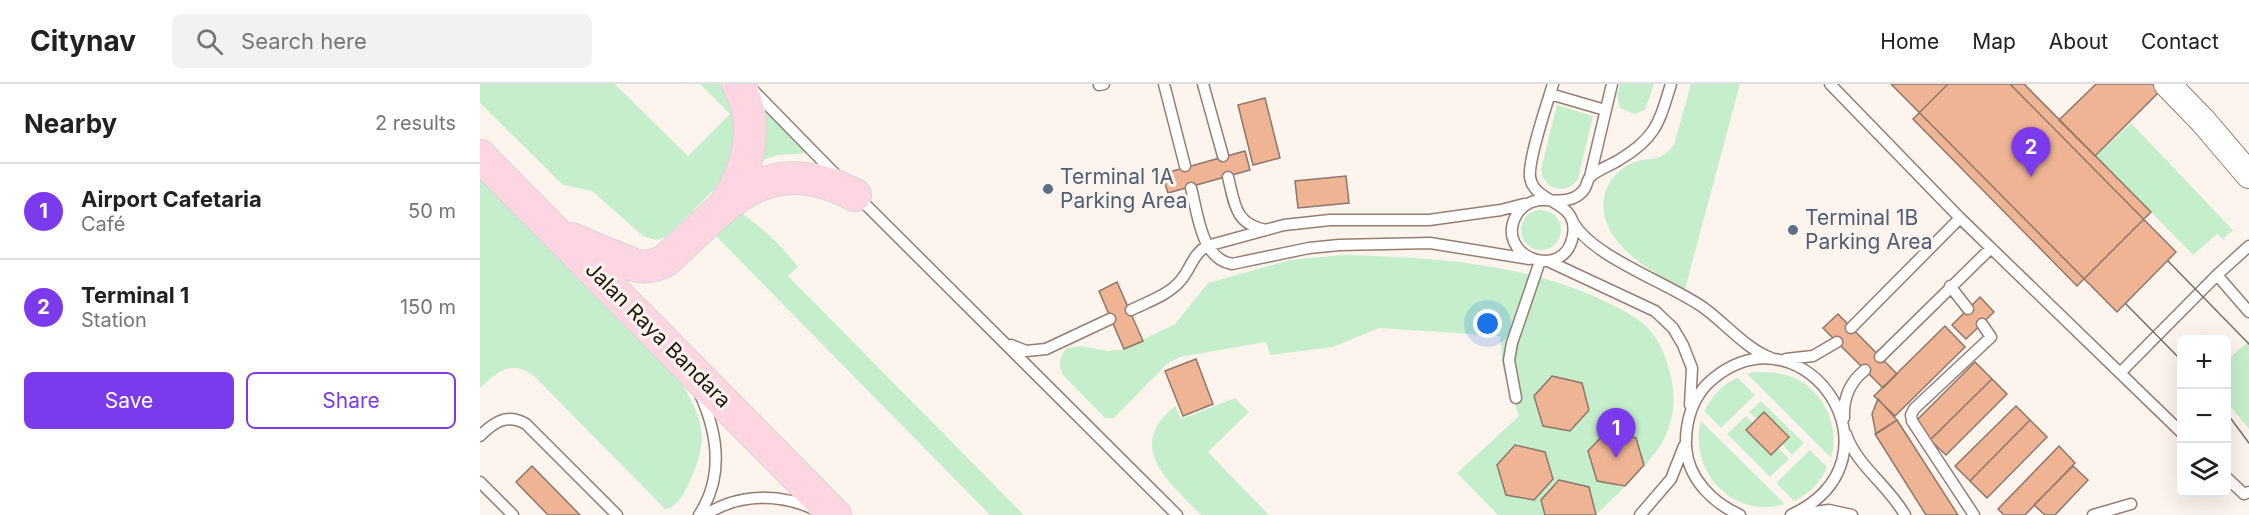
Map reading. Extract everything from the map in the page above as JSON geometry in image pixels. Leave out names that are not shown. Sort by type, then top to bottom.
[{"type":"main road","points":[[722,207],[736,188],[749,148],[748,111],[738,84]]},
{"type":"main road","name":"Jalan Raya Bandara","points":[[480,156],[835,515]]},
{"type":"main road","points":[[549,224],[575,241],[644,268],[659,264],[722,207],[751,187],[786,178],[823,181],[855,195]]},
{"type":"street","points":[[2167,84],[2203,121],[2249,175]]},
{"type":"lane","points":[[747,84],[855,195],[1003,340],[1115,456],[1177,515]]},
{"type":"lane","points":[[1164,84],[1185,166]]},
{"type":"lane","points":[[1203,84],[1223,156]]},
{"type":"lane","points":[[1131,310],[1181,281],[1197,253],[1207,246],[1284,225],[1330,220],[1429,220],[1501,210],[1535,200],[1553,202],[1577,196],[1583,191],[1590,177],[1612,84]]},
{"type":"lane","points":[[1590,177],[1644,144],[1660,119],[1671,84]]},
{"type":"lane","points":[[1830,84],[1960,218],[2177,429]]},
{"type":"lane","points":[[1605,110],[1551,89],[1530,177],[1539,193],[1561,206],[1578,231],[1595,246],[1702,307],[1749,346],[1773,359],[1798,367],[1821,382],[1836,404],[1855,453],[1896,500],[1905,515]]},
{"type":"lane","points":[[1228,177],[1240,217],[1246,224],[1266,230]]},
{"type":"lane","points":[[1191,188],[1207,246],[1216,258],[1232,264],[1339,244],[1430,243],[1540,261],[1557,258],[1570,246],[1574,228],[1572,219]]},
{"type":"lane","points":[[1535,200],[1519,211],[1512,229],[1517,247],[1524,255],[1655,311],[1673,328],[1692,368],[1686,439],[1680,462],[1671,479],[1640,515]]},
{"type":"lane","points":[[1851,328],[1960,218]]},
{"type":"lane","points":[[2120,373],[2249,246]]},
{"type":"lane","points":[[1880,357],[1991,248]]},
{"type":"lane","points":[[1516,399],[1509,360],[1512,343],[1540,261]]},
{"type":"lane","points":[[2217,275],[2249,312]]},
{"type":"lane","points":[[1950,286],[1968,309]]},
{"type":"lane","points":[[1003,340],[1026,351],[1046,349],[1110,319]]},
{"type":"lane","points":[[1974,515],[1912,421],[1911,415],[1914,409],[1991,337],[1982,324]]},
{"type":"lane","points":[[1689,414],[1702,390],[1721,372],[1746,361],[1805,358],[1822,353],[1837,342]]},
{"type":"lane","points":[[682,359],[707,410],[716,447],[715,475],[707,504],[699,515]]},
{"type":"lane","points":[[1791,515],[1815,502],[1833,482],[1843,456],[1843,410],[1847,393],[1857,377],[1865,370]]},
{"type":"lane","points":[[480,436],[497,421],[507,418],[518,419],[617,515]]},
{"type":"lane","points":[[1686,439],[1690,464],[1701,486],[1719,504],[1740,515]]},
{"type":"lane","points":[[480,482],[513,515]]},
{"type":"lane","points":[[2231,482],[2244,494],[2249,492]]},
{"type":"lane","points":[[705,515],[731,502],[771,497],[791,501],[828,515]]},
{"type":"lane","points":[[2092,515],[2131,504]]},
{"type":"lane","points":[[1791,515],[1830,510],[1852,515]]},
{"type":"green space","points":[[480,84],[615,84],[688,156],[730,114],[700,84],[720,84],[735,99],[740,112],[730,174],[666,237],[656,240],[643,236],[592,191],[563,185],[480,103]]},
{"type":"green space","points":[[1620,84],[1654,84],[1645,110],[1634,114],[1620,108],[1617,96]]},
{"type":"green space","points":[[1691,84],[1740,84],[1685,289],[1646,267],[1628,253],[1608,227],[1603,205],[1608,185],[1622,169],[1632,163],[1663,155],[1674,145]]},
{"type":"green space","points":[[1557,105],[1593,116],[1578,179],[1567,188],[1562,189],[1550,186],[1541,169]]},
{"type":"green space","points":[[766,107],[811,153],[779,155],[755,162],[766,140]]},
{"type":"green space","points":[[2131,123],[2233,230],[2223,239],[2217,234],[2193,255],[2096,156]]},
{"type":"green space","points":[[480,175],[674,371],[684,387],[697,414],[702,440],[695,469],[679,501],[673,506],[665,509],[535,377],[527,372],[512,368],[506,369],[480,388]]},
{"type":"green space","points":[[733,207],[760,227],[783,249],[798,267],[788,276],[1024,515],[990,515],[710,230]]},
{"type":"green space","points":[[1541,210],[1549,211],[1555,216],[1560,222],[1560,238],[1555,244],[1549,249],[1541,250],[1533,249],[1527,244],[1522,238],[1521,230],[1522,222],[1527,216],[1533,211]]},
{"type":"green space","points":[[1341,255],[1440,260],[1506,269],[1569,287],[1619,308],[1642,322],[1654,335],[1671,375],[1673,410],[1669,428],[1660,446],[1634,478],[1596,515],[1498,515],[1457,473],[1519,416],[1503,369],[1500,336],[1379,328],[1333,347],[1270,355],[1266,342],[1180,357],[1167,364],[1114,418],[1105,418],[1061,371],[1061,357],[1067,348],[1080,346],[1109,351],[1124,349],[1175,324],[1208,283],[1290,260]]},
{"type":"green space","points":[[2249,341],[2249,429],[2231,407],[2231,357]]},
{"type":"green space","points":[[1753,372],[1790,376],[1806,384],[1815,392],[1828,412],[1831,423],[1833,447],[1831,458],[1747,374]]},
{"type":"green space","points":[[1738,378],[1755,395],[1721,428],[1704,411],[1718,391],[1727,383]]},
{"type":"green space","points":[[1235,398],[1249,412],[1208,452],[1269,515],[1201,515],[1176,490],[1157,464],[1152,450],[1153,436],[1160,421],[1175,406],[1181,419]]},
{"type":"green space","points":[[1761,401],[1804,443],[1792,455],[1782,444],[1789,436],[1764,412],[1757,419],[1749,412]]},
{"type":"green space","points":[[1746,416],[1753,423],[1746,431],[1770,455],[1778,448],[1789,459],[1770,477],[1727,434]]},
{"type":"green space","points":[[1701,421],[1785,504],[1762,507],[1747,504],[1721,489],[1711,478],[1704,465],[1700,451]]},
{"type":"green space","points":[[1810,450],[1827,467],[1814,487],[1794,501],[1776,483]]},
{"type":"building","points":[[1891,84],[2010,84],[2176,252],[2117,312]]},
{"type":"building","points":[[1948,84],[2024,84],[2151,212],[2077,286],[1913,119]]},
{"type":"building","points":[[2096,84],[2167,84],[2095,156],[2059,120]]},
{"type":"building","points":[[1265,98],[1280,158],[1253,165],[1238,105]]},
{"type":"building","points":[[1245,151],[1250,170],[1168,193],[1162,174]]},
{"type":"building","points":[[1346,176],[1349,203],[1298,208],[1295,181]]},
{"type":"building","points":[[1117,282],[1143,341],[1124,349],[1099,291]]},
{"type":"building","points":[[1980,297],[1994,312],[1966,339],[1952,325]]},
{"type":"building","points":[[1838,314],[1897,374],[1883,388],[1823,328]]},
{"type":"building","points":[[1945,326],[1965,347],[1895,416],[1874,396]]},
{"type":"building","points":[[1196,359],[1213,404],[1183,416],[1165,371]]},
{"type":"building","points":[[1975,362],[1992,379],[1930,440],[1914,423]]},
{"type":"building","points":[[1552,376],[1582,383],[1589,410],[1570,431],[1543,426],[1534,396]]},
{"type":"building","points":[[1992,379],[2007,394],[1946,455],[1930,440]]},
{"type":"building","points":[[1878,399],[1897,420],[1876,434],[1872,414]]},
{"type":"building","points":[[2016,406],[2030,420],[1970,481],[1955,466]]},
{"type":"building","points":[[1764,412],[1789,437],[1771,455],[1746,430]]},
{"type":"building","points":[[1897,420],[1958,515],[1926,515],[1875,434]]},
{"type":"building","points":[[2030,420],[2047,437],[1987,498],[1970,481]]},
{"type":"building","points":[[1607,431],[1636,438],[1644,465],[1625,486],[1597,481],[1588,451]]},
{"type":"building","points":[[1515,445],[1545,452],[1553,479],[1534,500],[1506,495],[1497,465]]},
{"type":"building","points":[[2059,446],[2075,463],[2025,515],[2004,515],[1998,509]]},
{"type":"building","points":[[532,466],[580,515],[548,515],[516,482]]},
{"type":"building","points":[[2073,466],[2088,480],[2055,515],[2045,515],[2034,505]]},
{"type":"building","points":[[1559,480],[1589,487],[1596,515],[1545,515],[1541,500]]},
{"type":"tram line","points":[[2168,261],[2249,344]]},
{"type":"tram line","points":[[2126,304],[2177,356]]},
{"type":"tram line","points":[[2231,419],[2249,443]]},
{"type":"place","name":"Terminal 1","points":[[2031,177]]},
{"type":"place","name":"Terminal 1A Parking Area","points":[[1048,189]]},
{"type":"place","name":"Terminal 1B Parking Area","points":[[1793,230]]},
{"type":"place","name":"Airport Cafetaria","points":[[1616,458]]}]
